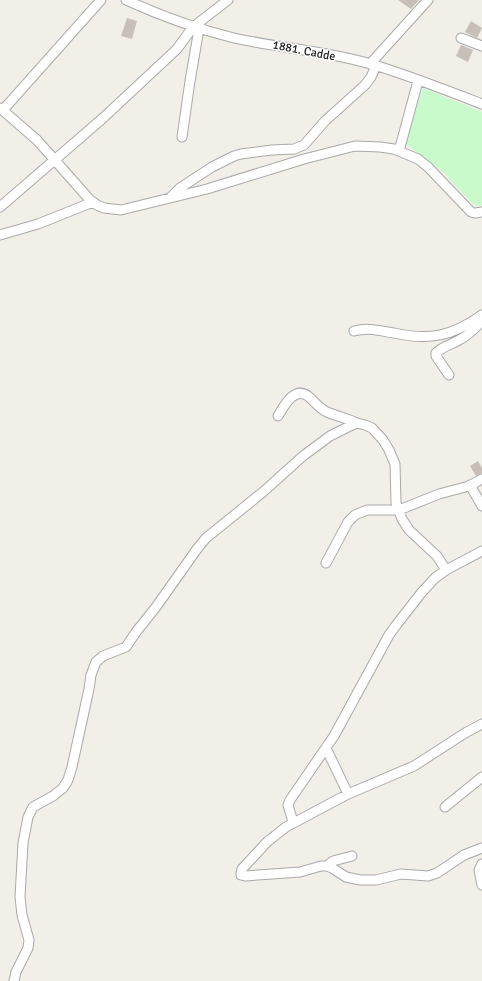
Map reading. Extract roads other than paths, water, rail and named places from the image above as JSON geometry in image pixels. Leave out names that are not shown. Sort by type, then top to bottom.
[{"type":"street","points":[[101,0],[2,109],[37,140],[93,202],[104,208],[121,210],[207,189],[304,159],[354,146],[380,147],[399,151],[418,159],[428,167],[471,212],[475,214],[482,212]]},
{"type":"street","name":"1881. Cadde","points":[[126,0],[147,10],[196,28],[236,38],[305,50],[373,65],[482,104]]},
{"type":"street","points":[[0,206],[102,119],[177,49],[196,28],[228,0]]},
{"type":"street","points":[[170,197],[212,167],[234,156],[272,150],[294,149],[304,145],[340,106],[371,77],[373,65],[428,0]]},
{"type":"street","points":[[182,137],[196,28]]},
{"type":"street","points":[[461,38],[482,46]]},
{"type":"street","points":[[399,151],[418,81]]},
{"type":"street","points":[[300,147],[304,159]]},
{"type":"street","points":[[0,235],[38,224],[93,202]]},
{"type":"street","points":[[354,331],[369,329],[417,337],[436,336],[460,329],[482,315]]},
{"type":"street","points":[[450,375],[436,356],[436,353],[442,348],[460,340],[482,321]]},
{"type":"street","points":[[278,416],[289,400],[297,394],[302,394],[325,411],[372,428],[383,440],[389,450],[394,464],[396,504],[402,519],[409,530],[437,556],[446,570]]},
{"type":"street","points":[[14,981],[16,972],[28,948],[30,940],[22,915],[20,897],[23,843],[26,824],[30,811],[33,807],[59,792],[68,780],[74,760],[91,675],[96,662],[103,656],[126,647],[197,548],[206,538],[263,492],[303,456],[330,436],[357,423]]},
{"type":"street","points":[[326,563],[348,522],[355,514],[367,510],[399,510],[439,494],[470,485],[482,479]]},
{"type":"street","points":[[470,485],[482,506]]},
{"type":"street","points":[[293,822],[288,805],[290,800],[334,736],[389,635],[422,592],[435,578],[446,570],[482,551]]},
{"type":"street","points":[[482,724],[465,733],[414,766],[348,794],[293,822],[278,832],[267,842],[242,869],[241,875],[245,876],[300,872],[321,866],[327,866],[346,877],[360,880],[376,880],[401,874],[428,876],[437,873],[464,855],[482,848]]},
{"type":"street","points":[[326,748],[348,794]]},
{"type":"street","points":[[445,807],[482,777]]},
{"type":"street","points":[[327,866],[333,861],[352,856]]},
{"type":"street","points":[[482,864],[479,870],[482,885]]}]
